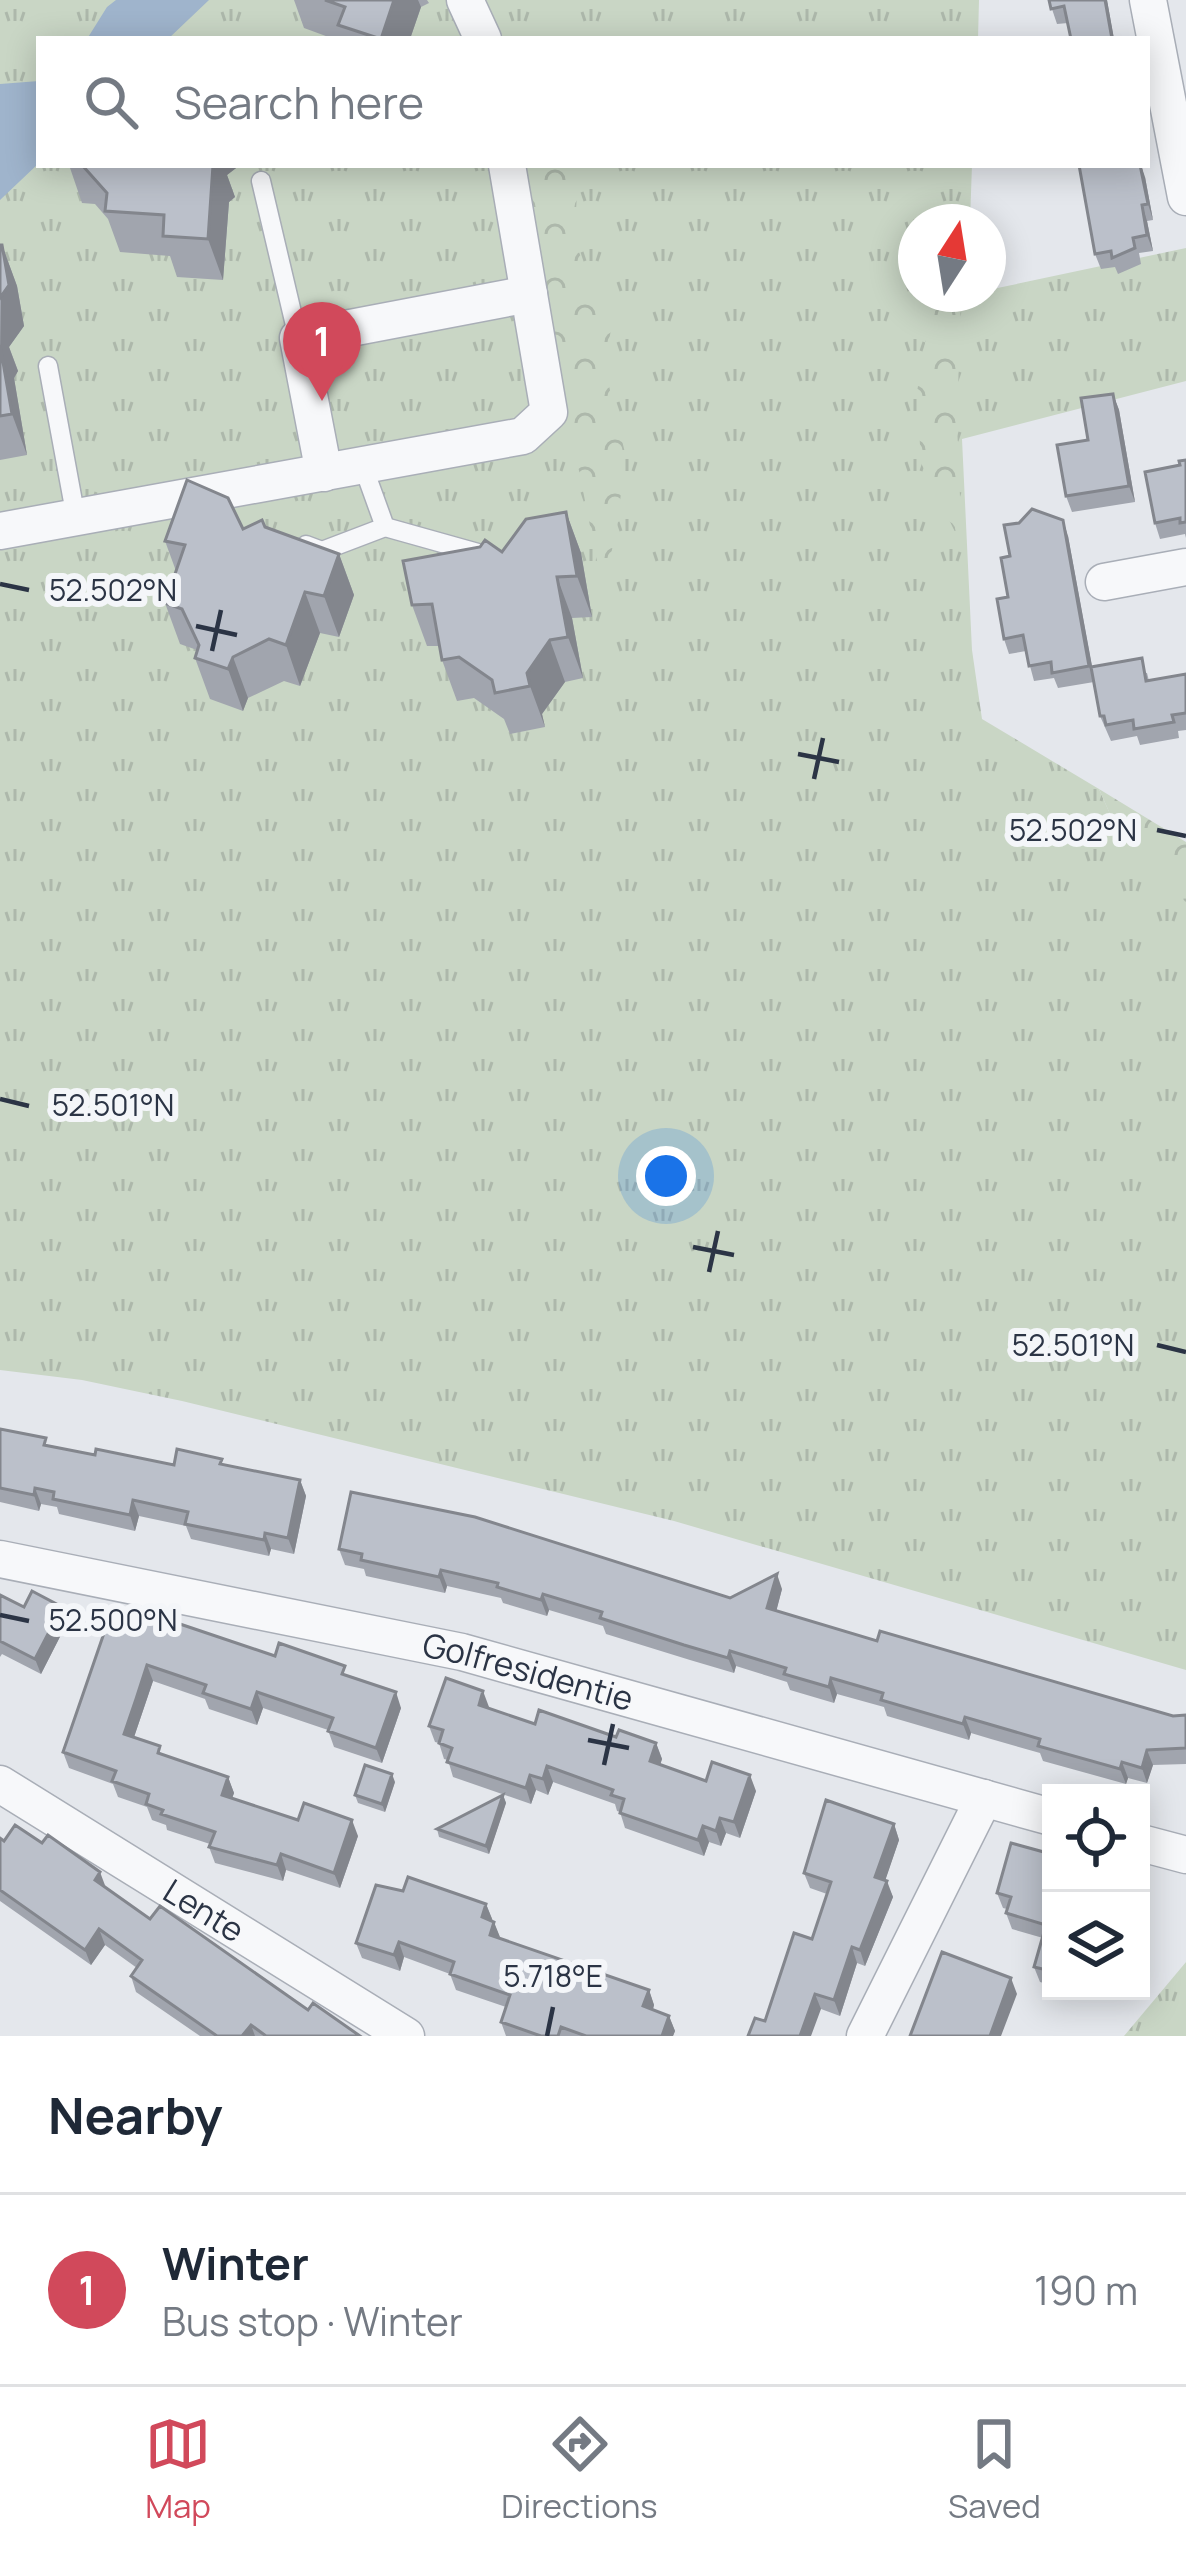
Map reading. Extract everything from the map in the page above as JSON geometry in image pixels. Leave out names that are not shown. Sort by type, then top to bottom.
[{"type":"street","points":[[465,0],[482,36]]},
{"type":"street","points":[[1148,0],[1186,197]]},
{"type":"street","points":[[0,531],[523,436],[549,412],[507,168]]},
{"type":"street","points":[[324,473],[298,338],[529,294]]},
{"type":"street","points":[[1104,582],[1186,567]]},
{"type":"street","name":"Golfresidentie","points":[[0,1559],[461,1652],[1042,1814]]},
{"type":"street","name":"Lente","points":[[0,1784],[406,2036]]},
{"type":"street","points":[[865,2036],[984,1798]]},
{"type":"street","points":[[1150,1845],[1186,1855]]},
{"type":"lane","points":[[261,181],[298,338]]},
{"type":"lane","points":[[48,366],[76,518]]},
{"type":"lane","points":[[363,466],[385,527]]},
{"type":"lane","points":[[184,498],[220,514]]},
{"type":"lane","points":[[279,537],[322,550],[385,527],[499,558]]},
{"type":"green space","points":[[0,0],[979,0],[978,36],[36,36],[36,168],[972,168],[971,204],[898,204],[898,312],[1006,312],[1006,286],[1186,248],[1186,381],[962,439],[972,650],[982,719],[1099,789],[1114,823],[1186,867],[1186,1670],[674,1521],[82,1380],[0,1370]]},
{"type":"green space","points":[[519,168],[579,168],[574,240],[611,330],[604,365],[625,453],[618,522],[603,591]]},
{"type":"green space","points":[[925,312],[960,312],[957,423],[962,546],[921,463],[917,392],[927,332]]},
{"type":"green space","points":[[1099,789],[1186,842],[1186,903],[1159,864],[1120,837]]},
{"type":"green space","points":[[1186,1962],[1186,2036],[1124,2036]]},
{"type":"water","points":[[116,0],[209,0],[171,36],[89,36]]},
{"type":"water","points":[[36,81],[36,166],[0,200],[0,84]]},
{"type":"building","points":[[325,0],[394,0],[382,36],[338,25],[345,7]]},
{"type":"building","points":[[1049,0],[1105,0],[1111,36],[1070,36],[1064,6],[1051,9]]},
{"type":"building","points":[[85,168],[213,168],[208,239],[163,236],[164,215],[105,211],[107,193]]},
{"type":"building","points":[[1080,168],[1141,168],[1148,204],[1142,205],[1147,235],[1133,238],[1135,248],[1112,258],[1111,251],[1095,254]]},
{"type":"building","points":[[0,245],[9,285],[0,298]]},
{"type":"building","points":[[0,345],[12,414],[0,416]]},
{"type":"building","points":[[1113,394],[1129,486],[1066,496],[1057,445],[1088,440],[1081,398]]},
{"type":"building","points":[[1186,460],[1186,522],[1180,523],[1180,518],[1155,523],[1145,472]]},
{"type":"building","points":[[187,480],[228,498],[243,529],[262,520],[265,527],[339,554],[324,596],[305,592],[286,645],[269,639],[233,657],[228,669],[195,658],[199,645],[182,609],[165,603],[185,545],[165,541]]},
{"type":"building","points":[[1032,509],[1063,520],[1089,666],[1052,673],[1051,662],[1029,666],[1023,635],[1004,639],[997,599],[1008,597],[1001,558],[1010,556],[1004,525],[1019,523]]},
{"type":"building","points":[[566,512],[577,576],[557,577],[568,637],[550,640],[527,673],[530,686],[495,693],[492,680],[459,657],[442,660],[432,604],[412,605],[403,561],[480,547],[485,540],[502,552],[526,519]]},
{"type":"building","points":[[1142,658],[1146,681],[1186,674],[1186,713],[1172,715],[1174,722],[1134,729],[1133,720],[1106,725],[1091,667]]},
{"type":"building","points":[[0,1429],[46,1438],[44,1445],[95,1455],[96,1449],[174,1465],[177,1449],[222,1459],[220,1464],[300,1480],[288,1538],[265,1533],[264,1540],[185,1524],[188,1512],[133,1500],[130,1515],[53,1499],[54,1492],[35,1488],[34,1495],[0,1488]]},
{"type":"building","points":[[351,1492],[475,1517],[730,1598],[777,1574],[767,1608],[877,1641],[880,1631],[1173,1716],[1186,1715],[1186,1748],[1147,1750],[1142,1768],[1122,1762],[1120,1769],[1038,1746],[1040,1739],[965,1717],[963,1724],[881,1700],[883,1693],[831,1678],[829,1687],[730,1651],[728,1658],[684,1645],[543,1594],[541,1600],[497,1587],[498,1583],[441,1570],[439,1577],[361,1560],[362,1554],[339,1549]]},
{"type":"building","points":[[32,1591],[62,1607],[35,1659],[0,1641],[0,1595],[24,1607]]},
{"type":"building","points":[[112,1610],[165,1628],[168,1620],[275,1656],[279,1643],[345,1666],[342,1674],[396,1692],[376,1748],[328,1731],[333,1718],[257,1692],[251,1709],[203,1693],[206,1685],[147,1665],[124,1734],[160,1746],[158,1753],[228,1777],[222,1795],[298,1820],[304,1803],[352,1820],[334,1873],[281,1854],[277,1865],[209,1847],[215,1832],[161,1814],[163,1810],[146,1804],[149,1794],[112,1781],[116,1771],[63,1752]]},
{"type":"building","points":[[446,1678],[483,1691],[479,1705],[535,1724],[539,1710],[616,1737],[619,1730],[656,1743],[650,1761],[706,1781],[712,1762],[750,1775],[734,1822],[720,1818],[716,1831],[703,1826],[698,1840],[620,1813],[624,1799],[611,1795],[613,1790],[547,1766],[543,1779],[530,1775],[526,1788],[447,1762],[452,1748],[439,1743],[443,1730],[429,1726]]},
{"type":"building","points":[[365,1765],[392,1774],[382,1804],[355,1795]]},
{"type":"building","points":[[503,1795],[486,1846],[437,1829]]},
{"type":"building","points":[[826,1800],[894,1824],[875,1877],[887,1881],[860,1950],[852,1947],[834,2000],[815,1994],[800,2036],[748,2036],[755,2018],[765,2021],[794,1933],[812,1939],[831,1882],[804,1873]]},
{"type":"building","points":[[15,1825],[42,1843],[48,1835],[100,1872],[95,1880],[150,1919],[160,1906],[308,2010],[313,2003],[360,2036],[266,2036],[251,2025],[242,2036],[217,2036],[131,1976],[142,1960],[99,1929],[85,1950],[0,1890],[0,1838],[4,1841]]},
{"type":"building","points":[[1011,1843],[1042,1852],[1042,1924],[1006,1913],[1011,1897],[997,1893]]},
{"type":"building","points":[[408,1877],[486,1904],[482,1917],[494,1922],[490,1935],[649,1990],[643,2006],[669,2016],[662,2036],[586,2036],[561,2027],[558,2036],[541,2036],[501,2022],[510,1995],[450,1974],[454,1962],[399,1942],[394,1955],[356,1943],[376,1885],[403,1891]]},
{"type":"building","points":[[1042,1939],[1042,1969],[1034,1967]]},
{"type":"building","points":[[942,1952],[1011,1978],[990,2036],[910,2036]]},
{"type":"place","name":"Winter","points":[[322,401]]}]
